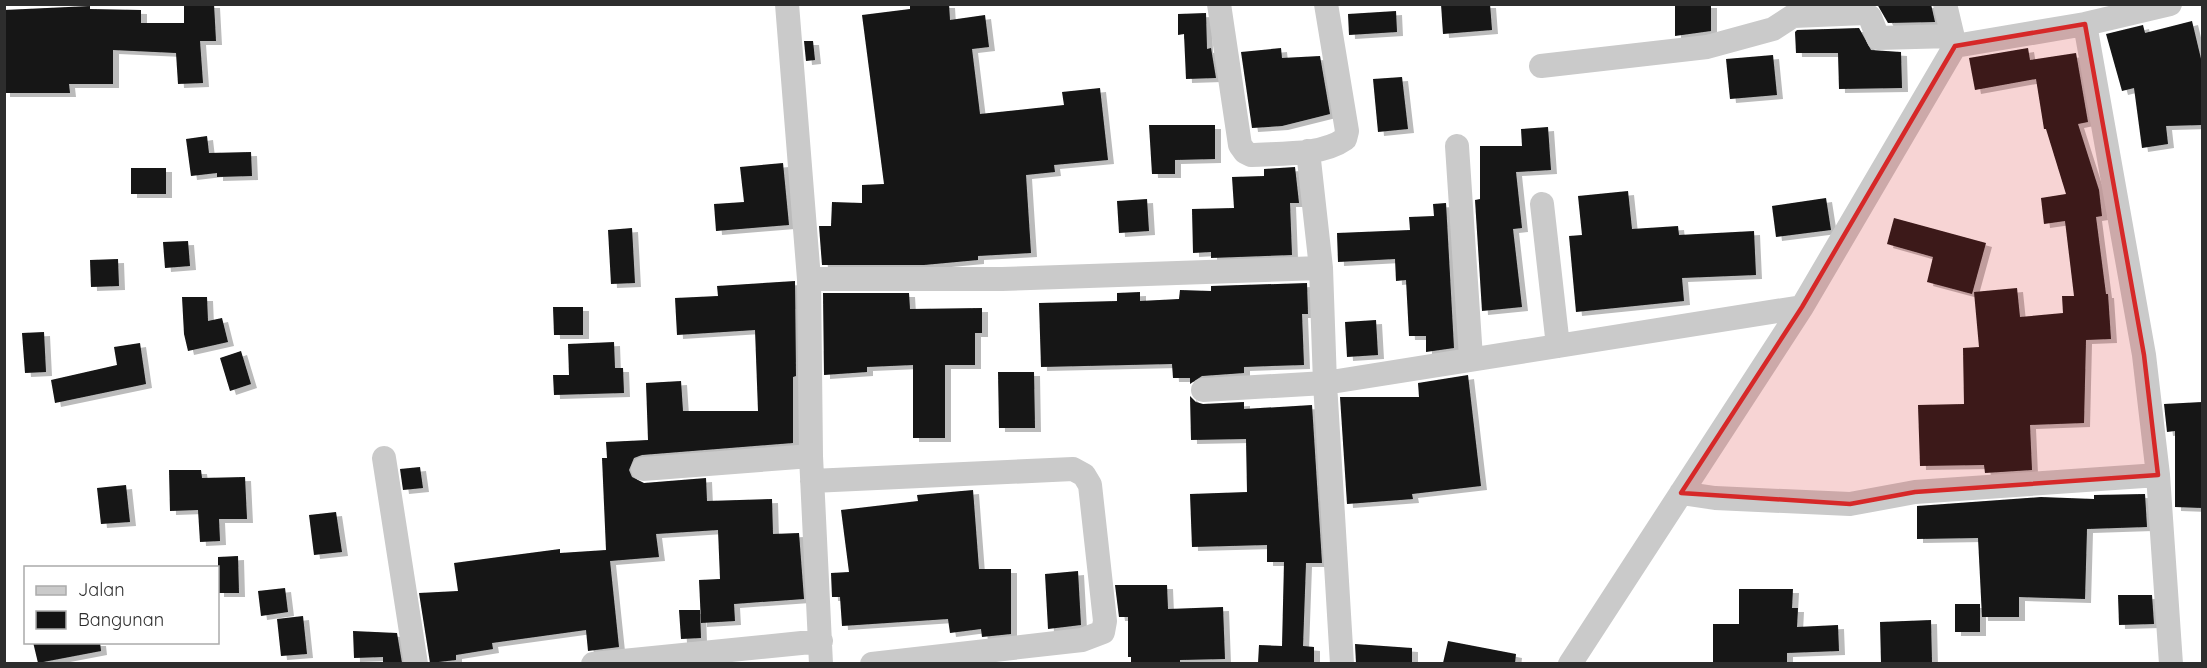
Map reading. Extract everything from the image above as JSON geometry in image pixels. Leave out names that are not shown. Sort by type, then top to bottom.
[{"type":"street","points":[[593,663],[821,652],[811,456],[809,279],[787,4]]},
{"type":"street","points":[[1219,4],[1241,149],[1251,154],[1308,150],[1339,144],[1346,139],[1347,131],[1326,4]]},
{"type":"street","points":[[1570,663],[1802,308],[1954,41],[1945,4]]},
{"type":"street","points":[[1541,66],[1707,47],[1773,29],[1793,16],[1865,13],[1870,18],[1878,38],[1954,41],[2085,24],[2170,4]]},
{"type":"street","points":[[2085,24],[2144,355],[2158,475],[2171,663]]},
{"type":"street","points":[[1457,146],[1471,358]]},
{"type":"street","points":[[1308,150],[1321,268],[1325,383],[1342,663]]},
{"type":"street","points":[[1542,204],[1558,346]]},
{"type":"street","points":[[809,279],[1002,279],[1321,268]]},
{"type":"street","points":[[1203,390],[1325,383],[1471,358],[1802,308]]},
{"type":"street","points":[[643,469],[811,456]]},
{"type":"street","points":[[384,458],[416,663]]},
{"type":"street","points":[[812,481],[1073,469],[1084,475],[1090,486],[1105,621],[1103,632],[1082,640],[872,663]]},
{"type":"street","points":[[1681,493],[1715,498],[1850,504],[1915,492],[2158,475]]},
{"type":"highlighted area","points":[[2085,24],[2144,355],[2158,475],[1915,492],[1850,504],[1681,493],[1802,307],[1955,46]]},
{"type":"building","points":[[184,4],[214,4],[216,41],[200,41],[203,83],[178,84],[176,53],[113,50],[113,84],[69,84],[70,93],[4,93],[4,10],[90,6],[90,9],[141,10],[141,23],[184,23]]},
{"type":"building","points":[[910,4],[949,4],[950,20],[985,15],[989,47],[972,49],[980,114],[1064,105],[1062,92],[1100,88],[1108,160],[1054,165],[1055,172],[1026,175],[1031,253],[978,256],[978,260],[924,265],[822,265],[819,226],[831,226],[832,202],[862,203],[862,185],[884,184],[862,15],[910,9]]},
{"type":"building","points":[[1441,4],[1490,4],[1492,30],[1443,34]]},
{"type":"building","points":[[1675,4],[1711,4],[1711,31],[1675,36]]},
{"type":"building","points":[[1877,4],[1931,4],[1935,22],[1888,23]]},
{"type":"building","points":[[1396,11],[1397,32],[1349,35],[1348,14]]},
{"type":"building","points":[[1206,13],[1207,49],[1211,48],[1216,78],[1186,79],[1184,34],[1178,35],[1178,14]]},
{"type":"building","points":[[2192,21],[2202,63],[2202,125],[2166,126],[2168,144],[2142,148],[2134,88],[2122,91],[2106,34],[2143,25],[2145,33]]},
{"type":"building","points":[[1859,28],[1871,50],[1901,52],[1902,88],[1839,89],[1838,53],[1796,53],[1795,32],[1797,30]]},
{"type":"building","points":[[804,41],[813,41],[815,60],[806,61]]},
{"type":"building","points":[[1281,48],[1282,58],[1320,56],[1330,114],[1282,126],[1252,128],[1241,52]]},
{"type":"building","points":[[2028,48],[2030,60],[2076,53],[2088,122],[2078,124],[2099,190],[2102,216],[2096,217],[2106,294],[2108,294],[2111,339],[2086,340],[2084,423],[2030,425],[2032,470],[1985,473],[1984,465],[1920,466],[1918,405],[1964,404],[1963,348],[1979,347],[1974,292],[2017,288],[2020,317],[2063,313],[2062,296],[2074,296],[2065,221],[2044,224],[2041,198],[2066,194],[2046,129],[2044,129],[2036,79],[1975,90],[1969,58]]},
{"type":"building","points":[[1773,55],[1777,95],[1730,99],[1726,59]]},
{"type":"building","points":[[1402,77],[1408,129],[1378,132],[1373,79]]},
{"type":"building","points":[[1149,125],[1215,125],[1215,159],[1175,160],[1175,174],[1152,174]]},
{"type":"building","points":[[1548,127],[1551,170],[1516,172],[1522,228],[1513,229],[1522,307],[1482,311],[1475,200],[1480,199],[1480,146],[1522,146],[1521,129]]},
{"type":"building","points":[[207,136],[209,153],[251,152],[252,176],[217,177],[217,173],[191,176],[186,139]]},
{"type":"building","points":[[783,163],[789,225],[716,231],[714,204],[744,202],[740,167]]},
{"type":"building","points":[[1295,167],[1299,203],[1290,203],[1292,255],[1211,258],[1211,252],[1193,253],[1192,209],[1234,208],[1232,177],[1264,176],[1264,169]]},
{"type":"building","points":[[131,168],[166,168],[166,194],[131,194]]},
{"type":"building","points":[[1628,191],[1632,229],[1678,226],[1679,235],[1754,231],[1756,275],[1682,278],[1684,301],[1576,312],[1569,236],[1582,235],[1578,196]]},
{"type":"building","points":[[1826,198],[1831,230],[1776,237],[1772,206]]},
{"type":"building","points":[[1147,199],[1149,231],[1119,233],[1117,201]]},
{"type":"building","points":[[1446,203],[1454,348],[1426,352],[1426,336],[1409,336],[1406,280],[1396,281],[1395,259],[1338,262],[1337,233],[1410,230],[1409,217],[1434,216],[1433,204]]},
{"type":"building","points":[[1894,218],[1986,243],[1972,294],[1927,282],[1933,257],[1887,244]]},
{"type":"building","points":[[632,228],[635,283],[611,284],[608,230]]},
{"type":"building","points":[[188,241],[190,266],[165,268],[163,242]]},
{"type":"building","points":[[118,259],[119,286],[91,287],[90,260]]},
{"type":"building","points":[[795,281],[796,376],[793,377],[793,443],[642,455],[634,458],[629,470],[632,477],[644,483],[706,478],[707,501],[772,499],[773,534],[799,533],[804,599],[734,604],[735,621],[701,623],[699,580],[720,579],[718,530],[656,534],[659,557],[610,561],[619,647],[588,651],[586,630],[492,643],[493,649],[456,655],[456,660],[430,663],[419,593],[458,591],[454,563],[560,549],[560,553],[606,550],[602,458],[607,458],[606,442],[648,440],[646,383],[681,381],[683,411],[758,411],[755,330],[677,335],[675,298],[718,296],[717,286]]},
{"type":"building","points":[[1307,283],[1308,314],[1302,314],[1304,365],[1244,367],[1244,373],[1202,376],[1190,384],[1190,378],[1173,378],[1172,364],[1041,367],[1039,303],[1117,301],[1117,293],[1140,292],[1140,301],[1179,299],[1180,290],[1211,291],[1211,286]]},
{"type":"building","points":[[823,293],[909,293],[910,309],[982,308],[982,333],[975,333],[975,365],[945,365],[945,438],[913,438],[913,365],[867,367],[867,372],[824,375]]},
{"type":"building","points":[[182,297],[207,297],[208,321],[222,318],[228,342],[188,351],[184,334]]},
{"type":"building","points":[[553,307],[583,307],[583,335],[554,335]]},
{"type":"building","points":[[1376,320],[1378,355],[1347,357],[1345,322]]},
{"type":"building","points":[[44,332],[46,372],[25,373],[22,333]]},
{"type":"building","points":[[614,342],[615,368],[623,368],[624,393],[554,395],[553,375],[569,375],[568,344]]},
{"type":"building","points":[[140,343],[146,384],[55,403],[51,380],[117,365],[114,347]]},
{"type":"building","points":[[241,351],[251,384],[230,391],[220,358]]},
{"type":"building","points":[[998,372],[1034,372],[1035,428],[999,428]]},
{"type":"building","points":[[1468,375],[1481,486],[1412,494],[1413,499],[1347,504],[1340,397],[1419,397],[1418,383]]},
{"type":"building","points":[[1190,396],[1196,402],[1203,404],[1244,402],[1244,409],[1312,405],[1322,563],[1306,563],[1303,646],[1314,647],[1314,663],[1258,663],[1259,645],[1282,646],[1284,562],[1267,562],[1267,545],[1192,547],[1190,494],[1247,492],[1246,439],[1191,440]]},
{"type":"building","points":[[2202,402],[2202,508],[2175,507],[2175,431],[2167,432],[2164,404]]},
{"type":"building","points":[[420,467],[423,488],[403,490],[400,469]]},
{"type":"building","points":[[169,470],[201,470],[202,478],[245,477],[247,519],[219,519],[220,541],[200,542],[198,510],[170,511]]},
{"type":"building","points":[[126,485],[130,522],[101,524],[97,488]]},
{"type":"building","points":[[973,490],[979,569],[1011,569],[1011,634],[982,637],[981,629],[950,633],[948,619],[842,626],[840,597],[832,597],[831,573],[849,572],[841,510],[918,501],[917,495]]},
{"type":"building","points":[[2145,494],[2147,527],[2087,529],[2085,599],[2019,597],[2019,617],[1982,617],[1978,538],[1917,539],[1917,506],[2041,497],[2094,499],[2094,495]]},
{"type":"building","points":[[336,512],[342,552],[314,555],[309,515]]},
{"type":"building","points":[[238,556],[239,593],[219,593],[218,557]]},
{"type":"building","points":[[1078,571],[1081,625],[1048,629],[1045,574]]},
{"type":"building","points":[[1115,585],[1167,585],[1168,609],[1223,607],[1225,659],[1180,660],[1180,663],[1131,663],[1131,657],[1128,657],[1128,617],[1119,617]]},
{"type":"building","points":[[285,588],[288,612],[261,616],[258,591]]},
{"type":"building","points":[[1739,589],[1793,589],[1792,608],[1798,608],[1797,627],[1838,625],[1839,651],[1787,653],[1787,663],[1713,663],[1713,624],[1739,624]]},
{"type":"building","points":[[2118,595],[2152,595],[2154,624],[2119,625]]},
{"type":"building","points":[[1955,604],[1980,604],[1980,632],[1955,632]]},
{"type":"building","points":[[679,610],[700,610],[701,638],[681,639]]},
{"type":"building","points":[[303,616],[307,654],[281,656],[277,619]]},
{"type":"building","points":[[1931,620],[1932,663],[1881,663],[1880,622]]},
{"type":"building","points":[[353,631],[397,633],[402,663],[383,663],[383,657],[354,658]]},
{"type":"building","points":[[1448,641],[1516,654],[1515,663],[1443,663]]},
{"type":"building","points":[[33,644],[100,644],[101,651],[38,663]]},
{"type":"building","points":[[1355,644],[1412,648],[1412,663],[1356,663]]}]
